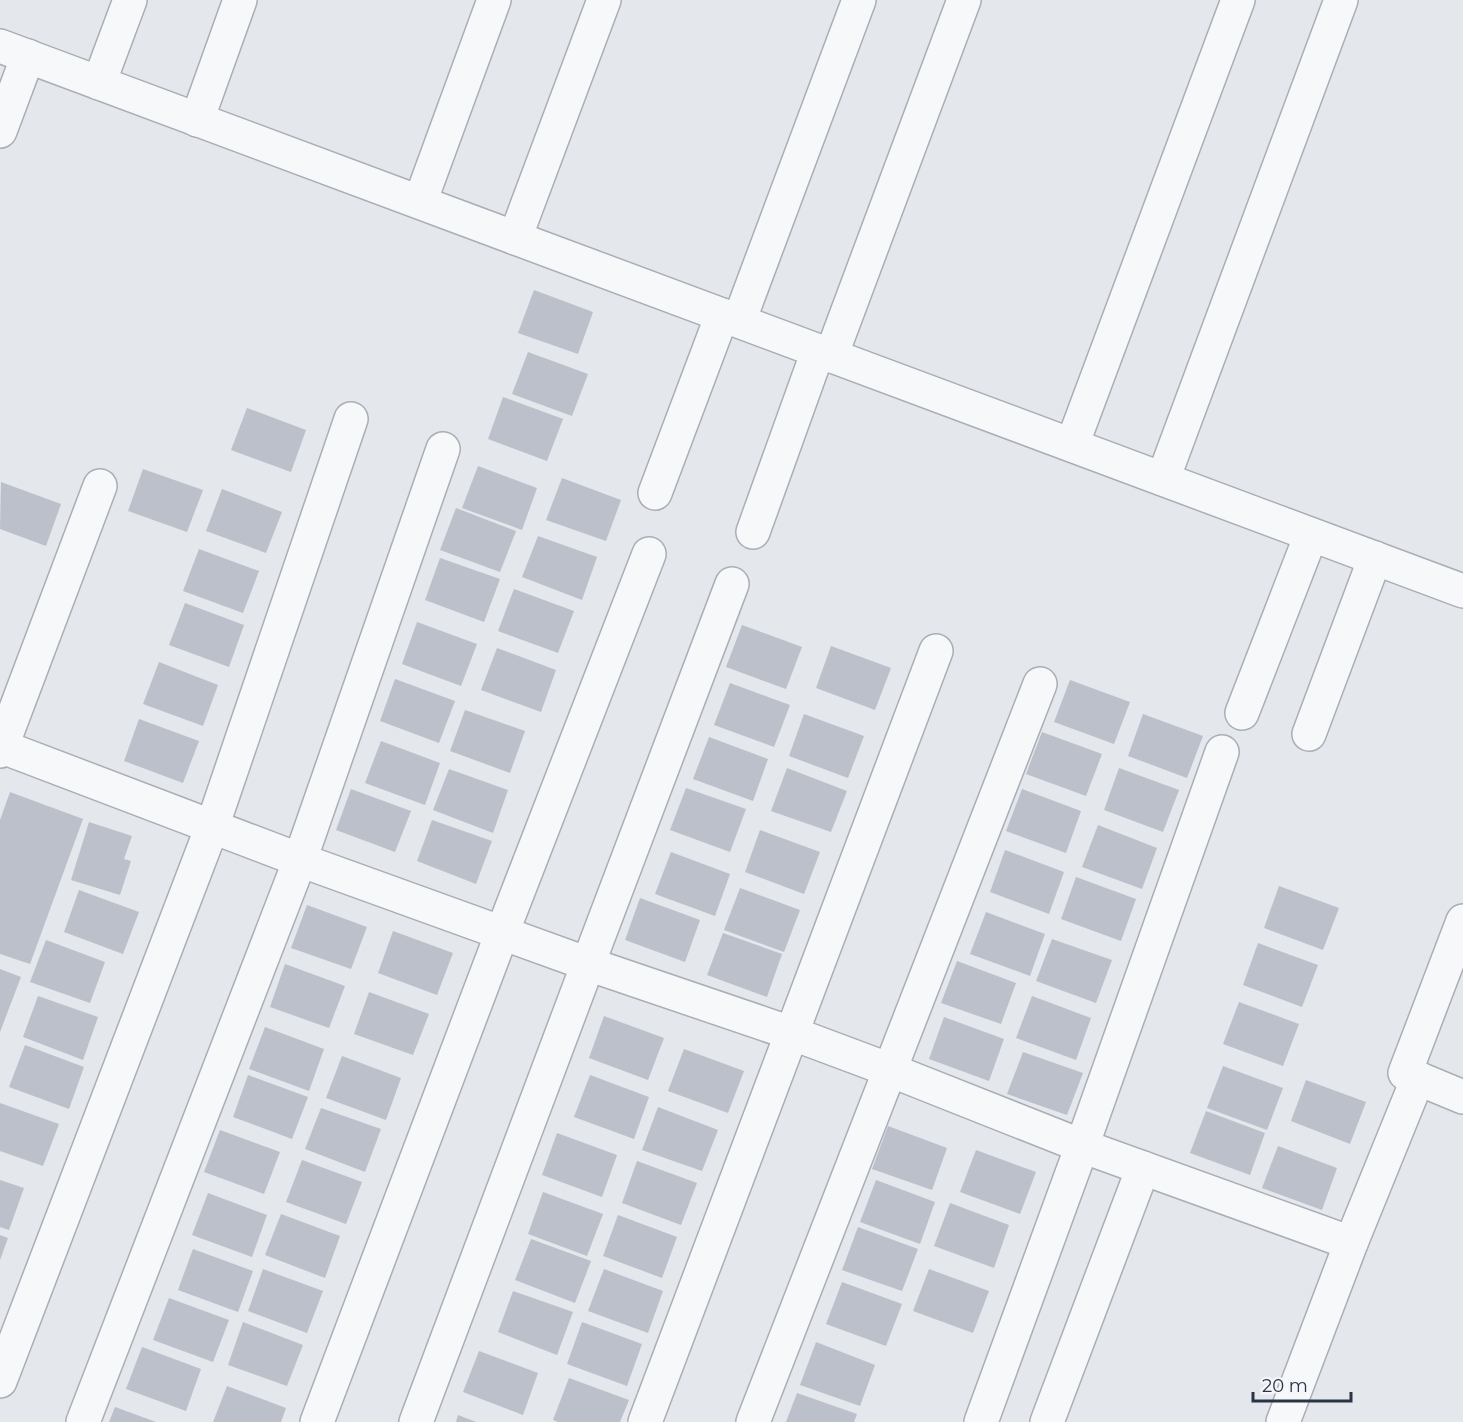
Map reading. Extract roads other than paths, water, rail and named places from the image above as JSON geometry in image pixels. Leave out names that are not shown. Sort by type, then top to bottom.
[{"type":"street","points":[[99,82],[130,0]]},
{"type":"street","points":[[197,120],[240,0]]},
{"type":"street","points":[[420,202],[494,0]]},
{"type":"street","points":[[515,238],[604,0]]},
{"type":"street","points":[[655,493],[731,318],[859,0]]},
{"type":"street","points":[[753,532],[964,0]]},
{"type":"street","points":[[1072,445],[1238,0]]},
{"type":"street","points":[[1162,479],[1341,0]]},
{"type":"street","points":[[0,131],[14,51],[1463,591]]},
{"type":"street","points":[[0,1381],[212,827],[351,419]]},
{"type":"street","points":[[83,1422],[300,860],[443,449]]},
{"type":"street","points":[[100,486],[0,748],[588,964],[791,1033],[1082,1146],[1351,1243]]},
{"type":"street","points":[[1242,713],[1311,534]]},
{"type":"street","points":[[317,1422],[502,933],[649,554]]},
{"type":"street","points":[[1309,734],[1375,558]]},
{"type":"street","points":[[416,1422],[732,584]]},
{"type":"street","points":[[645,1422],[936,651]]},
{"type":"street","points":[[753,1422],[1040,684]]},
{"type":"street","points":[[981,1422],[1222,752]]},
{"type":"street","points":[[1463,921],[1405,1073],[1463,1096]]},
{"type":"street","points":[[1283,1422],[1351,1243],[1418,1078]]},
{"type":"street","points":[[1047,1422],[1143,1168]]}]
